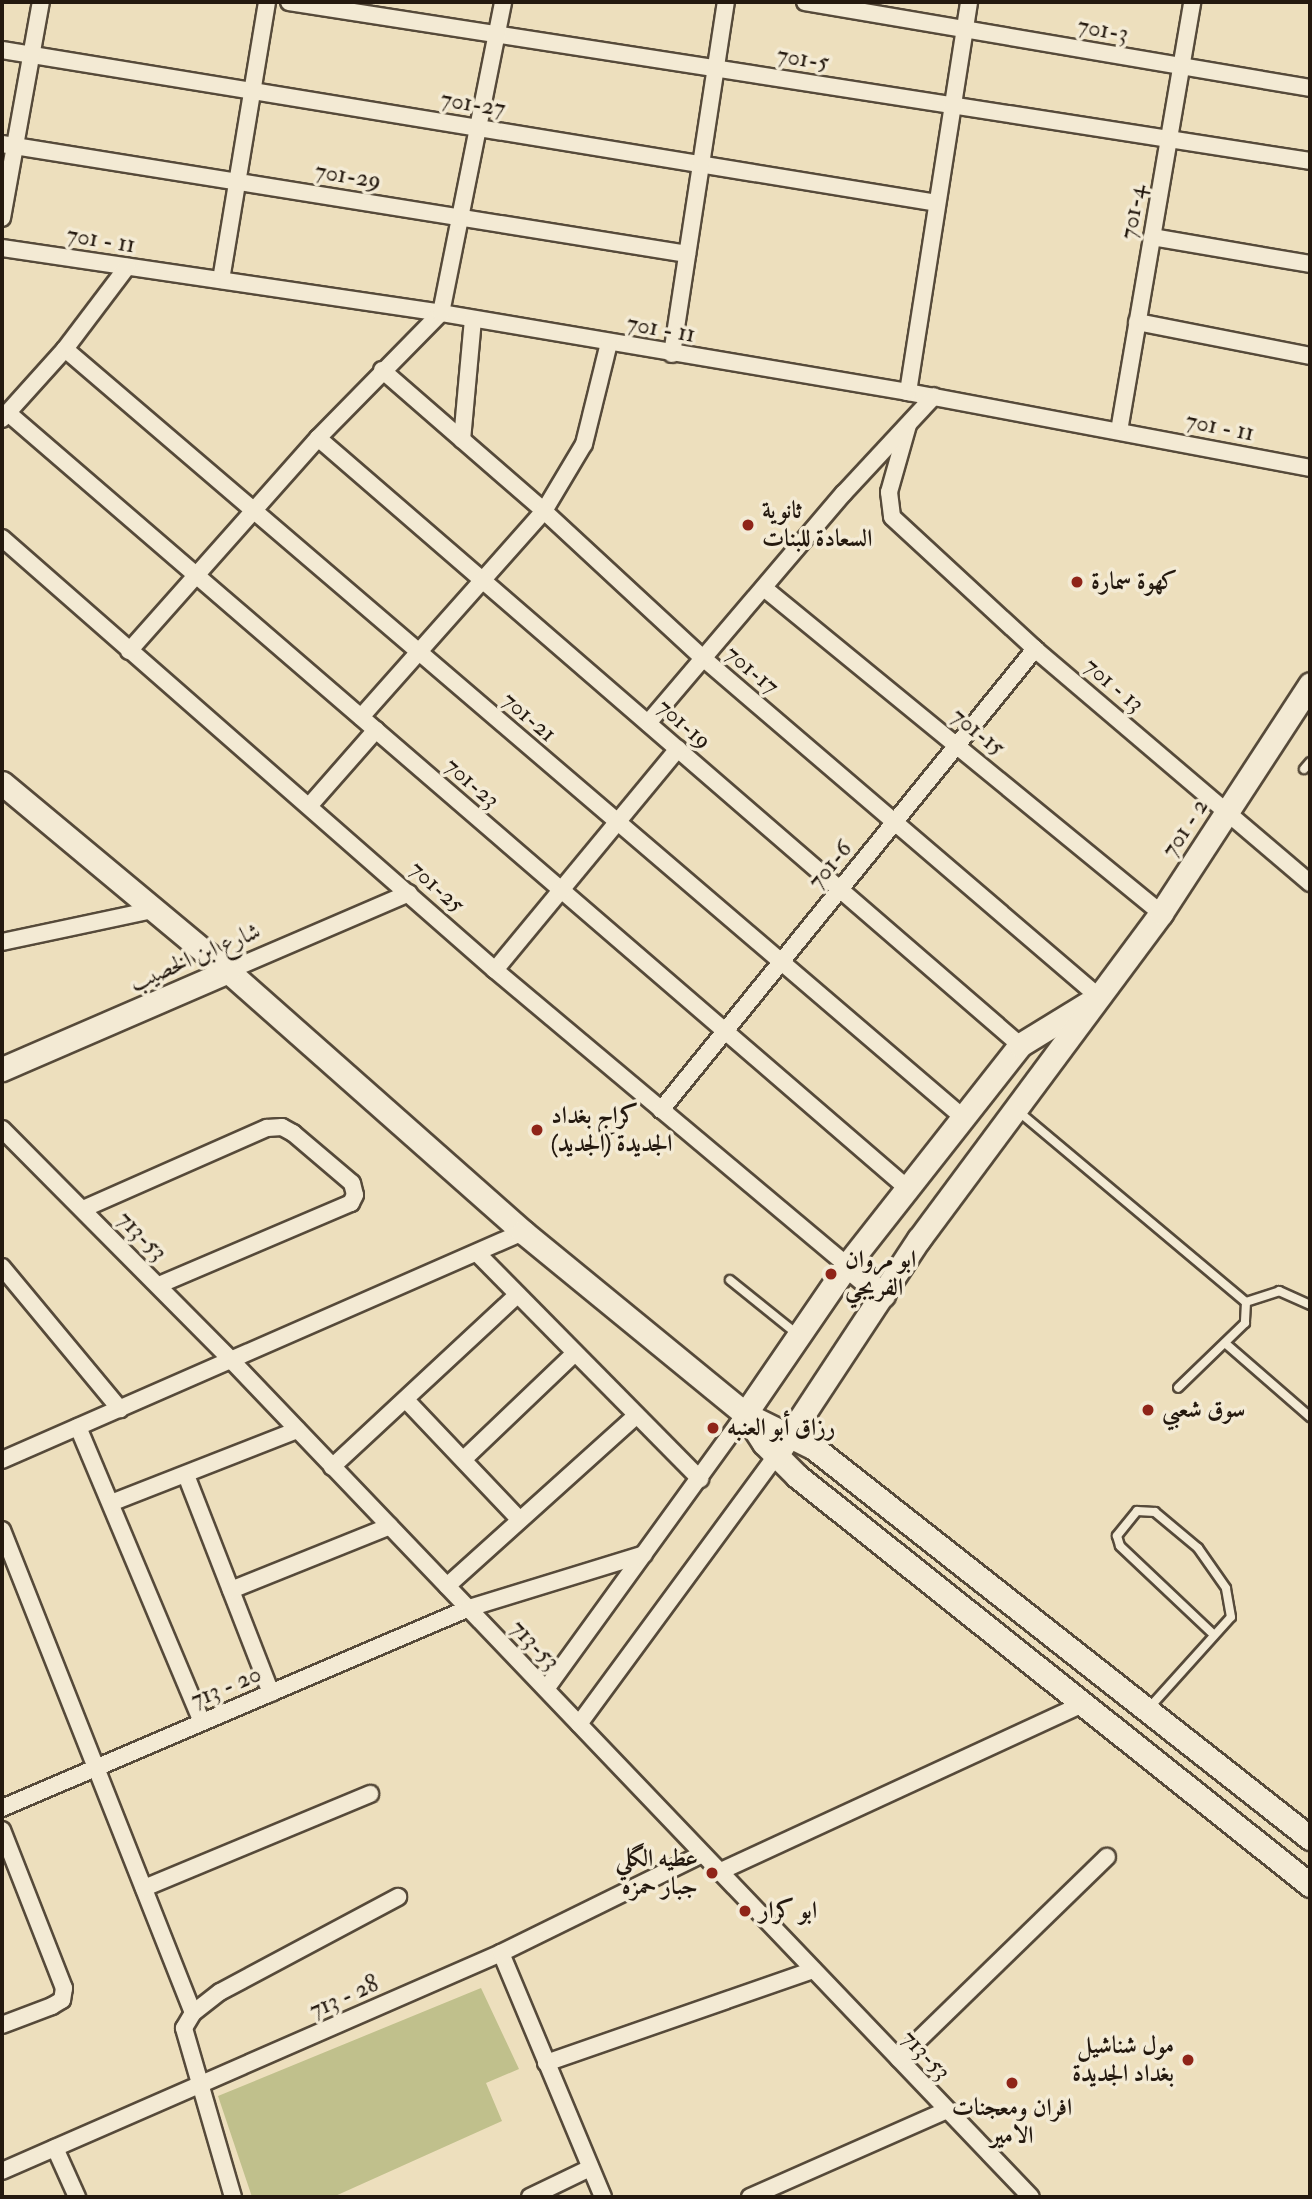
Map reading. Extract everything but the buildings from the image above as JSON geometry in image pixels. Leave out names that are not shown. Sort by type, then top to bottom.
[{"type":"street","points":[[2,218],[8,145],[31,55],[41,2]]},
{"type":"street","points":[[221,280],[267,2]]},
{"type":"street","name":"701-5","points":[[289,2],[1310,161]]},
{"type":"street","points":[[129,651],[197,576],[252,509],[382,370],[441,313],[503,2]]},
{"type":"street","points":[[672,354],[726,2]]},
{"type":"street","name":"701-3","points":[[805,2],[1310,88]]},
{"type":"street","points":[[908,391],[969,2]]},
{"type":"street","name":"701-4","points":[[1119,430],[1192,2]]},
{"type":"street","name":"701-27","points":[[2,50],[937,203]]},
{"type":"street","name":"701-29","points":[[8,145],[687,254]]},
{"type":"street","points":[[1152,237],[1310,264]]},
{"type":"street","name":"701 - 11","points":[[2,248],[441,313],[672,354],[908,391],[1310,468]]},
{"type":"street","points":[[5,416],[65,349],[127,267]]},
{"type":"street","points":[[462,440],[473,319]]},
{"type":"street","points":[[1137,322],[1310,356]]},
{"type":"street","points":[[360,717],[544,511],[583,444],[610,343]]},
{"type":"street","name":"701-21","points":[[65,349],[965,1119]]},
{"type":"street","name":"701-17","points":[[382,370],[544,511],[703,659],[1099,997]]},
{"type":"street","points":[[648,723],[934,396]]},
{"type":"street","name":"701-23","points":[[5,416],[197,576],[906,1186]]},
{"type":"street","name":"701 - 13","points":[[908,425],[889,492],[892,517],[1035,649],[1310,883]]},
{"type":"street","name":"701-19","points":[[318,438],[1020,1045]]},
{"type":"street","name":"701-25","points":[[2,538],[129,651],[310,805],[495,970],[847,1265]]},
{"type":"street","name":"701-15","points":[[764,588],[958,744],[1161,913]]},
{"type":"street","name":"701-6","points":[[661,1110],[1035,649]]},
{"type":"street","name":"701 - 2","points":[[775,1457],[883,1295],[1161,913],[1310,684]]},
{"type":"street","points":[[310,805],[376,730]]},
{"type":"street","points":[[495,970],[678,749]]},
{"type":"street","points":[[3,785],[228,971],[523,1232],[745,1414],[775,1457],[1310,1885]]},
{"type":"street","name":"شارع ابن الخصيب","points":[[2,1069],[409,893]]},
{"type":"street","points":[[3,940],[153,910]]},
{"type":"street","points":[[545,1689],[700,1479],[847,1265],[906,1186],[965,1119],[1020,1045],[1099,997]]},
{"type":"street","points":[[83,1209],[267,1128],[282,1127],[293,1133],[352,1183],[355,1195],[351,1203],[159,1285]]},
{"type":"street","name":"713-53","points":[[2,1129],[159,1285],[579,1724],[699,1855],[719,1872],[1031,2197]]},
{"type":"street","points":[[2,1460],[479,1255],[523,1232]]},
{"type":"street","points":[[479,1255],[516,1296],[700,1479]]},
{"type":"street","points":[[847,1265],[883,1295]]},
{"type":"street","points":[[2,1267],[120,1409]]},
{"type":"street","points":[[332,1466],[407,1401],[516,1296]]},
{"type":"street","points":[[465,1458],[574,1353]]},
{"type":"street","points":[[407,1401],[465,1458],[519,1519]]},
{"type":"street","points":[[745,1414],[791,1433],[1310,1838]]},
{"type":"street","points":[[447,1586],[636,1416]]},
{"type":"street","points":[[78,1427],[202,1722]]},
{"type":"street","points":[[111,1503],[298,1430]]},
{"type":"street","points":[[579,1724],[775,1457]]},
{"type":"street","points":[[186,1475],[271,1693]]},
{"type":"street","points":[[231,1590],[390,1526]]},
{"type":"street","points":[[2,1530],[193,2012]]},
{"type":"street","name":"713 - 20","points":[[2,1808],[469,1608],[644,1555]]},
{"type":"street","points":[[719,1872],[1083,1704]]},
{"type":"street","points":[[144,1888],[370,1794]]},
{"type":"street","points":[[2,1830],[64,1988],[62,2000],[2,2025]]},
{"type":"street","name":"713 - 28","points":[[2,2171],[501,1953],[699,1855]]},
{"type":"street","points":[[899,2059],[1107,1857]]},
{"type":"street","points":[[233,2197],[198,2087],[184,2028],[193,2012],[220,1992],[398,1897]]},
{"type":"street","points":[[501,1953],[603,2197]]},
{"type":"street","points":[[546,2063],[813,1970]]},
{"type":"street","points":[[750,2197],[947,2110]]},
{"type":"street","points":[[55,2148],[77,2197]]},
{"type":"street","points":[[530,2197],[590,2168]]},
{"type":"lane","points":[[1016,1109],[1246,1302]]},
{"type":"lane","points":[[730,1280],[799,1335]]},
{"type":"lane","points":[[1246,1302],[1279,1291],[1310,1305]]},
{"type":"lane","points":[[1178,1388],[1245,1323],[1246,1302]]},
{"type":"lane","points":[[1225,1343],[1310,1417]]},
{"type":"lane","points":[[1147,1710],[1231,1617],[1226,1588],[1198,1548],[1155,1512],[1137,1511],[1117,1536],[1120,1546],[1214,1635]]},
{"type":"green space","points":[[481,1988],[519,2069],[486,2083],[502,2121],[333,2197],[252,2197],[218,2096]]},
{"type":"place","name":"ثانوية السعادة للبنات","points":[[748,525]]},
{"type":"place","name":"كهوة سمارة","points":[[1077,582]]},
{"type":"place","name":"كراج بغداد الجديدة (الجديد)","points":[[537,1130]]},
{"type":"place","name":"ابو مروان الفريجي","points":[[831,1274]]},
{"type":"place","name":"سوق شعبي","points":[[1148,1410]]},
{"type":"place","name":"رزاق أبو العنبه","points":[[713,1428]]},
{"type":"place","name":"عطيه الگلي جبار حمزه","points":[[712,1873]]},
{"type":"place","name":"ابو كرار","points":[[745,1911]]},
{"type":"place","name":"مول شناشيل بغداد الجديدة","points":[[1188,2060]]},
{"type":"place","name":"افران ومعجنات الامير","points":[[1012,2083]]}]
